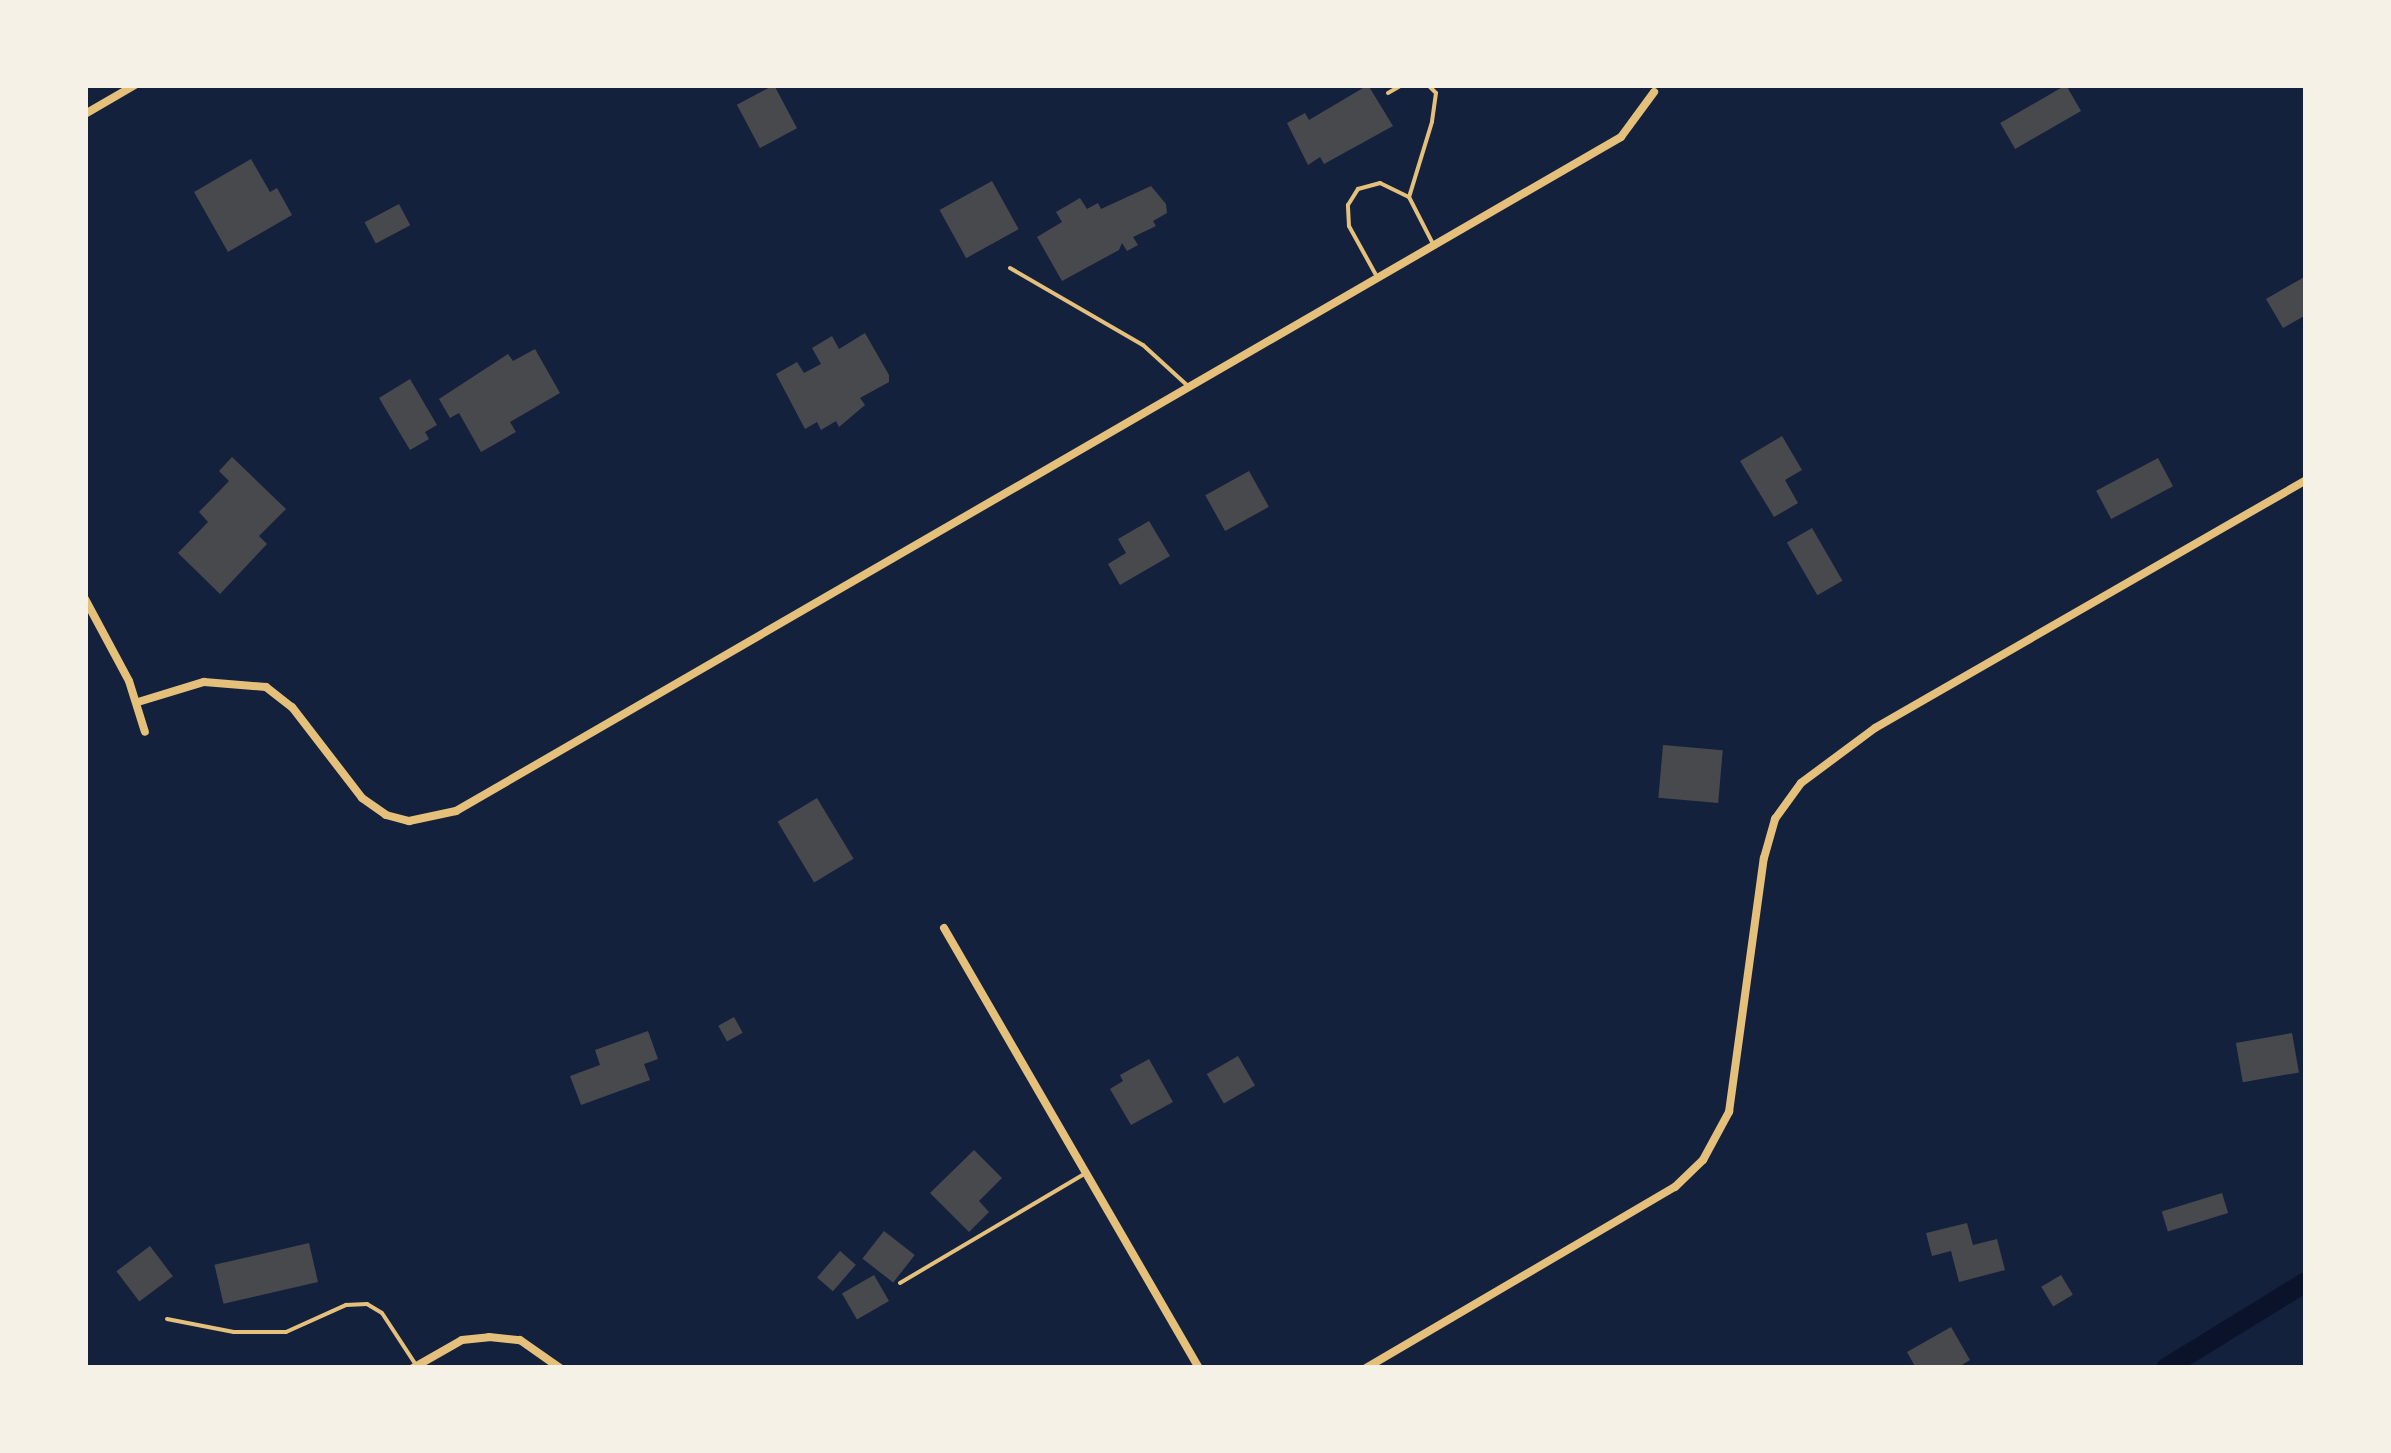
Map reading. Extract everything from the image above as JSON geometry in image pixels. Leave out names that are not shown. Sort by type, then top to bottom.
[{"type":"street","points":[[85,114],[135,85]]},
{"type":"street","points":[[138,702],[204,682],[266,687],[292,707],[362,798],[386,815],[409,821],[456,812],[1621,137],[1654,92]]},
{"type":"street","points":[[1366,1368],[1675,1187],[1703,1160],[1728,1112],[1764,858],[1775,818],[1802,783],[1875,728],[2306,480]]},
{"type":"street","points":[[85,599],[138,702],[145,732]]},
{"type":"street","points":[[944,928],[1199,1368]]},
{"type":"street","points":[[415,1367],[462,1340],[489,1337],[520,1340],[560,1368]]},
{"type":"lane","points":[[1388,92],[1402,85]]},
{"type":"lane","points":[[1409,197],[1432,122],[1436,93],[1428,85]]},
{"type":"lane","points":[[1377,277],[1349,226],[1348,206],[1358,189],[1380,183],[1409,197],[1433,244]]},
{"type":"lane","points":[[1010,268],[1143,345],[1189,387]]},
{"type":"lane","points":[[900,1283],[1086,1173]]},
{"type":"lane","points":[[167,1319],[234,1332],[286,1332],[346,1305],[367,1304],[382,1313],[415,1367]]},
{"type":"building","points":[[774,85],[797,128],[760,148],[737,105]]},
{"type":"building","points":[[1368,85],[1393,126],[1324,164],[1320,157],[1308,165],[1287,123],[1305,113],[1309,120]]},
{"type":"building","points":[[2066,85],[2081,111],[2015,149],[2000,123]]},
{"type":"building","points":[[251,159],[270,192],[277,188],[292,215],[228,252],[194,192]]},
{"type":"building","points":[[992,181],[1019,229],[966,258],[940,210]]},
{"type":"building","points":[[1151,186],[1166,204],[1167,213],[1153,221],[1156,226],[1133,237],[1138,245],[1127,251],[1122,243],[1119,250],[1062,281],[1037,237],[1062,222],[1056,212],[1080,198],[1087,209],[1098,203],[1101,209]]},
{"type":"building","points":[[399,204],[410,225],[376,244],[365,222]]},
{"type":"building","points":[[2306,276],[2306,315],[2283,328],[2266,299]]},
{"type":"building","points":[[865,333],[889,375],[889,382],[860,398],[865,405],[839,427],[836,421],[821,430],[817,422],[805,429],[776,374],[797,362],[804,373],[821,364],[812,348],[832,336],[839,349]]},
{"type":"building","points":[[535,349],[560,393],[510,422],[516,432],[481,452],[459,413],[450,418],[439,399],[508,354],[513,361]]},
{"type":"building","points":[[410,379],[437,425],[425,432],[429,439],[410,450],[379,398]]},
{"type":"building","points":[[1782,436],[1802,470],[1785,480],[1798,503],[1774,517],[1740,461]]},
{"type":"building","points":[[232,457],[286,509],[259,536],[267,544],[220,594],[178,553],[208,522],[199,512],[229,481],[219,471]]},
{"type":"building","points":[[2158,458],[2173,486],[2111,519],[2096,491]]},
{"type":"building","points":[[1249,471],[1269,507],[1225,531],[1205,495]]},
{"type":"building","points":[[1149,521],[1170,556],[1120,585],[1108,564],[1126,553],[1118,539]]},
{"type":"building","points":[[1812,528],[1842,581],[1817,595],[1787,542]]},
{"type":"building","points":[[1663,745],[1723,750],[1718,803],[1658,798]]},
{"type":"building","points":[[817,798],[854,859],[814,883],[778,822]]},
{"type":"building","points":[[734,1017],[743,1033],[727,1041],[718,1026]]},
{"type":"building","points":[[648,1031],[658,1059],[644,1064],[650,1080],[581,1105],[570,1076],[600,1065],[595,1050]]},
{"type":"building","points":[[2292,1033],[2299,1072],[2243,1082],[2236,1043]]},
{"type":"building","points":[[1238,1056],[1255,1085],[1224,1103],[1207,1074]]},
{"type":"building","points":[[1149,1059],[1173,1102],[1131,1125],[1110,1089],[1123,1081],[1120,1075]]},
{"type":"building","points":[[974,1150],[1002,1178],[979,1201],[989,1212],[969,1232],[930,1193]]},
{"type":"building","points":[[2222,1193],[2228,1213],[2168,1232],[2162,1211]]},
{"type":"building","points":[[1967,1223],[1973,1245],[1997,1239],[2005,1270],[1959,1282],[1951,1251],[1932,1256],[1926,1233]]},
{"type":"building","points":[[884,1231],[915,1255],[893,1283],[862,1259]]},
{"type":"building","points":[[309,1243],[318,1282],[223,1304],[214,1265]]},
{"type":"building","points":[[150,1246],[173,1276],[139,1302],[116,1271]]},
{"type":"building","points":[[840,1251],[856,1265],[833,1291],[817,1277]]},
{"type":"building","points":[[874,1275],[889,1301],[857,1319],[842,1294]]},
{"type":"building","points":[[2061,1275],[2073,1295],[2053,1307],[2041,1287]]},
{"type":"building","points":[[1951,1327],[1970,1360],[1957,1368],[1916,1368],[1907,1352]]},
{"type":"waterway","points":[[2166,1368],[2306,1282]]}]
